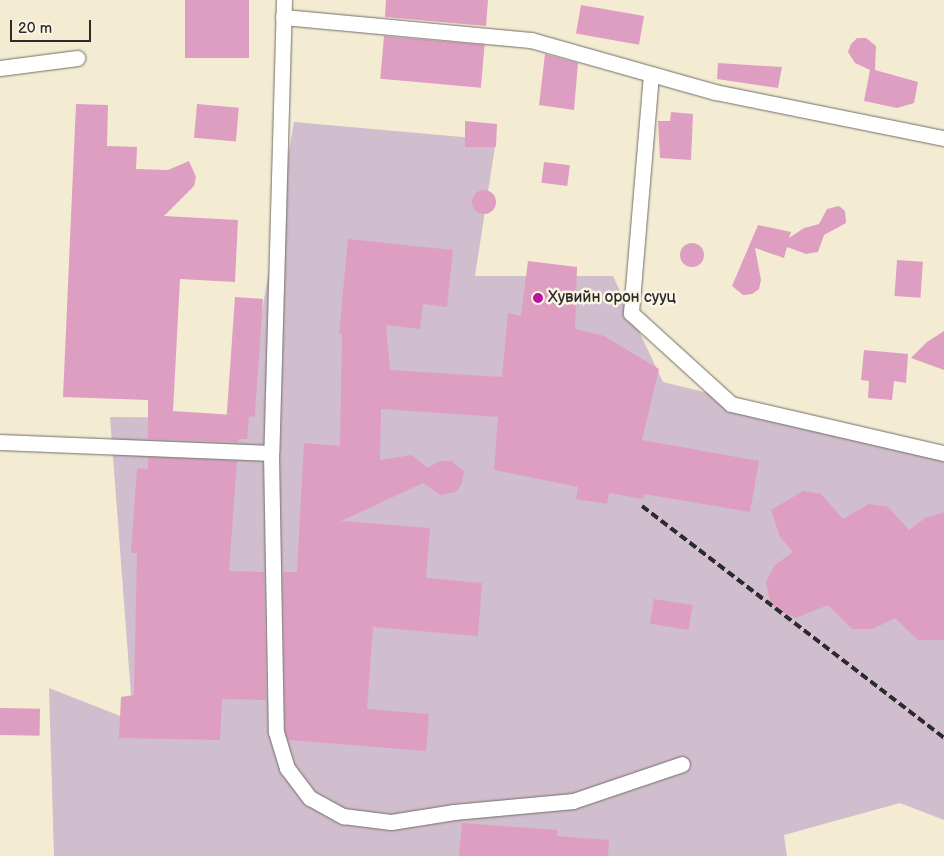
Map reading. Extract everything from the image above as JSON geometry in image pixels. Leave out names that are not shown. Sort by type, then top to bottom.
[{"type":"lane","points":[[284,0],[271,453],[276,732],[287,768],[310,798],[343,816],[391,822],[574,802],[682,764]]},
{"type":"lane","points":[[283,17],[530,40],[715,92],[944,138]]},
{"type":"lane","points":[[0,68],[77,58]]},
{"type":"lane","points":[[651,74],[631,313],[731,404],[944,453]]},
{"type":"lane","points":[[0,442],[271,453]]},
{"type":"shaded area","points":[[294,122],[496,140],[475,276],[613,276],[663,382],[944,450],[944,820],[900,803],[784,835],[787,856],[54,856],[49,688],[133,721],[110,417],[244,418]]},
{"type":"building","points":[[185,0],[249,0],[249,58],[185,58]]},
{"type":"building","points":[[386,0],[488,0],[486,26],[385,17]]},
{"type":"building","points":[[581,5],[644,16],[639,45],[576,34]]},
{"type":"building","points":[[384,36],[485,45],[481,88],[380,79]]},
{"type":"building","points":[[857,38],[866,38],[876,46],[875,70],[918,82],[914,103],[897,108],[864,101],[870,70],[855,63],[848,52],[851,44]]},
{"type":"building","points":[[545,54],[578,63],[574,110],[539,105]]},
{"type":"building","points":[[718,63],[782,67],[778,88],[717,79]]},
{"type":"building","points":[[76,104],[108,105],[107,146],[137,147],[136,169],[168,170],[189,161],[196,177],[194,186],[164,216],[238,220],[235,282],[180,279],[173,411],[249,416],[247,439],[239,439],[238,442],[148,439],[148,400],[63,397]]},
{"type":"building","points":[[197,104],[239,108],[236,142],[194,138]]},
{"type":"building","points":[[671,112],[693,114],[691,160],[660,158],[658,121],[670,121]]},
{"type":"building","points":[[465,121],[497,124],[496,147],[465,147]]},
{"type":"building","points":[[544,162],[570,165],[567,186],[541,183]]},
{"type":"building","points":[[484,190],[493,193],[496,202],[493,211],[484,214],[475,211],[472,202],[475,193]]},
{"type":"building","points":[[839,206],[845,211],[846,223],[824,235],[818,252],[806,254],[787,247],[784,258],[755,248],[761,280],[759,289],[752,294],[743,295],[732,286],[758,225],[791,232],[789,238],[804,228],[819,224],[827,209]]},
{"type":"building","points":[[348,239],[453,250],[447,307],[423,304],[420,329],[386,325],[390,370],[502,377],[508,313],[521,316],[528,261],[577,267],[575,329],[604,336],[659,369],[642,440],[759,461],[750,512],[644,494],[643,499],[609,493],[607,504],[576,499],[578,487],[494,470],[498,417],[381,409],[380,460],[412,455],[427,468],[440,461],[451,461],[464,471],[462,483],[456,492],[441,495],[423,483],[341,521],[430,528],[426,578],[482,583],[478,636],[373,627],[367,709],[429,714],[426,751],[288,740],[285,731],[283,572],[297,572],[304,443],[340,446],[342,334],[339,334]]},
{"type":"building","points":[[692,243],[701,246],[704,255],[701,264],[692,267],[683,264],[680,255],[683,246]]},
{"type":"building","points":[[897,260],[923,262],[920,298],[894,296]]},
{"type":"building","points":[[235,297],[263,299],[255,417],[227,415]]},
{"type":"building","points":[[944,331],[944,370],[911,358],[927,342]]},
{"type":"building","points":[[864,350],[908,354],[906,383],[894,381],[892,400],[868,398],[869,381],[861,380]]},
{"type":"building","points":[[148,457],[237,461],[229,571],[264,572],[266,700],[222,699],[220,740],[119,738],[121,697],[134,695],[137,553],[131,553],[137,468],[148,469]]},
{"type":"building","points":[[803,491],[821,494],[843,519],[869,504],[888,507],[909,530],[925,518],[944,512],[944,640],[918,640],[895,618],[873,629],[852,629],[828,605],[796,618],[777,610],[770,602],[766,582],[775,565],[793,552],[780,537],[771,510]]},
{"type":"building","points":[[654,599],[693,605],[689,630],[650,624]]},
{"type":"building","points":[[0,708],[40,709],[40,736],[0,735]]},
{"type":"building","points":[[462,823],[557,830],[557,836],[609,840],[608,856],[459,856]]},
{"type":"railway","points":[[642,506],[944,738]]},
{"type":"place","name":"Хувийн орон сууц","points":[[538,298]]}]
